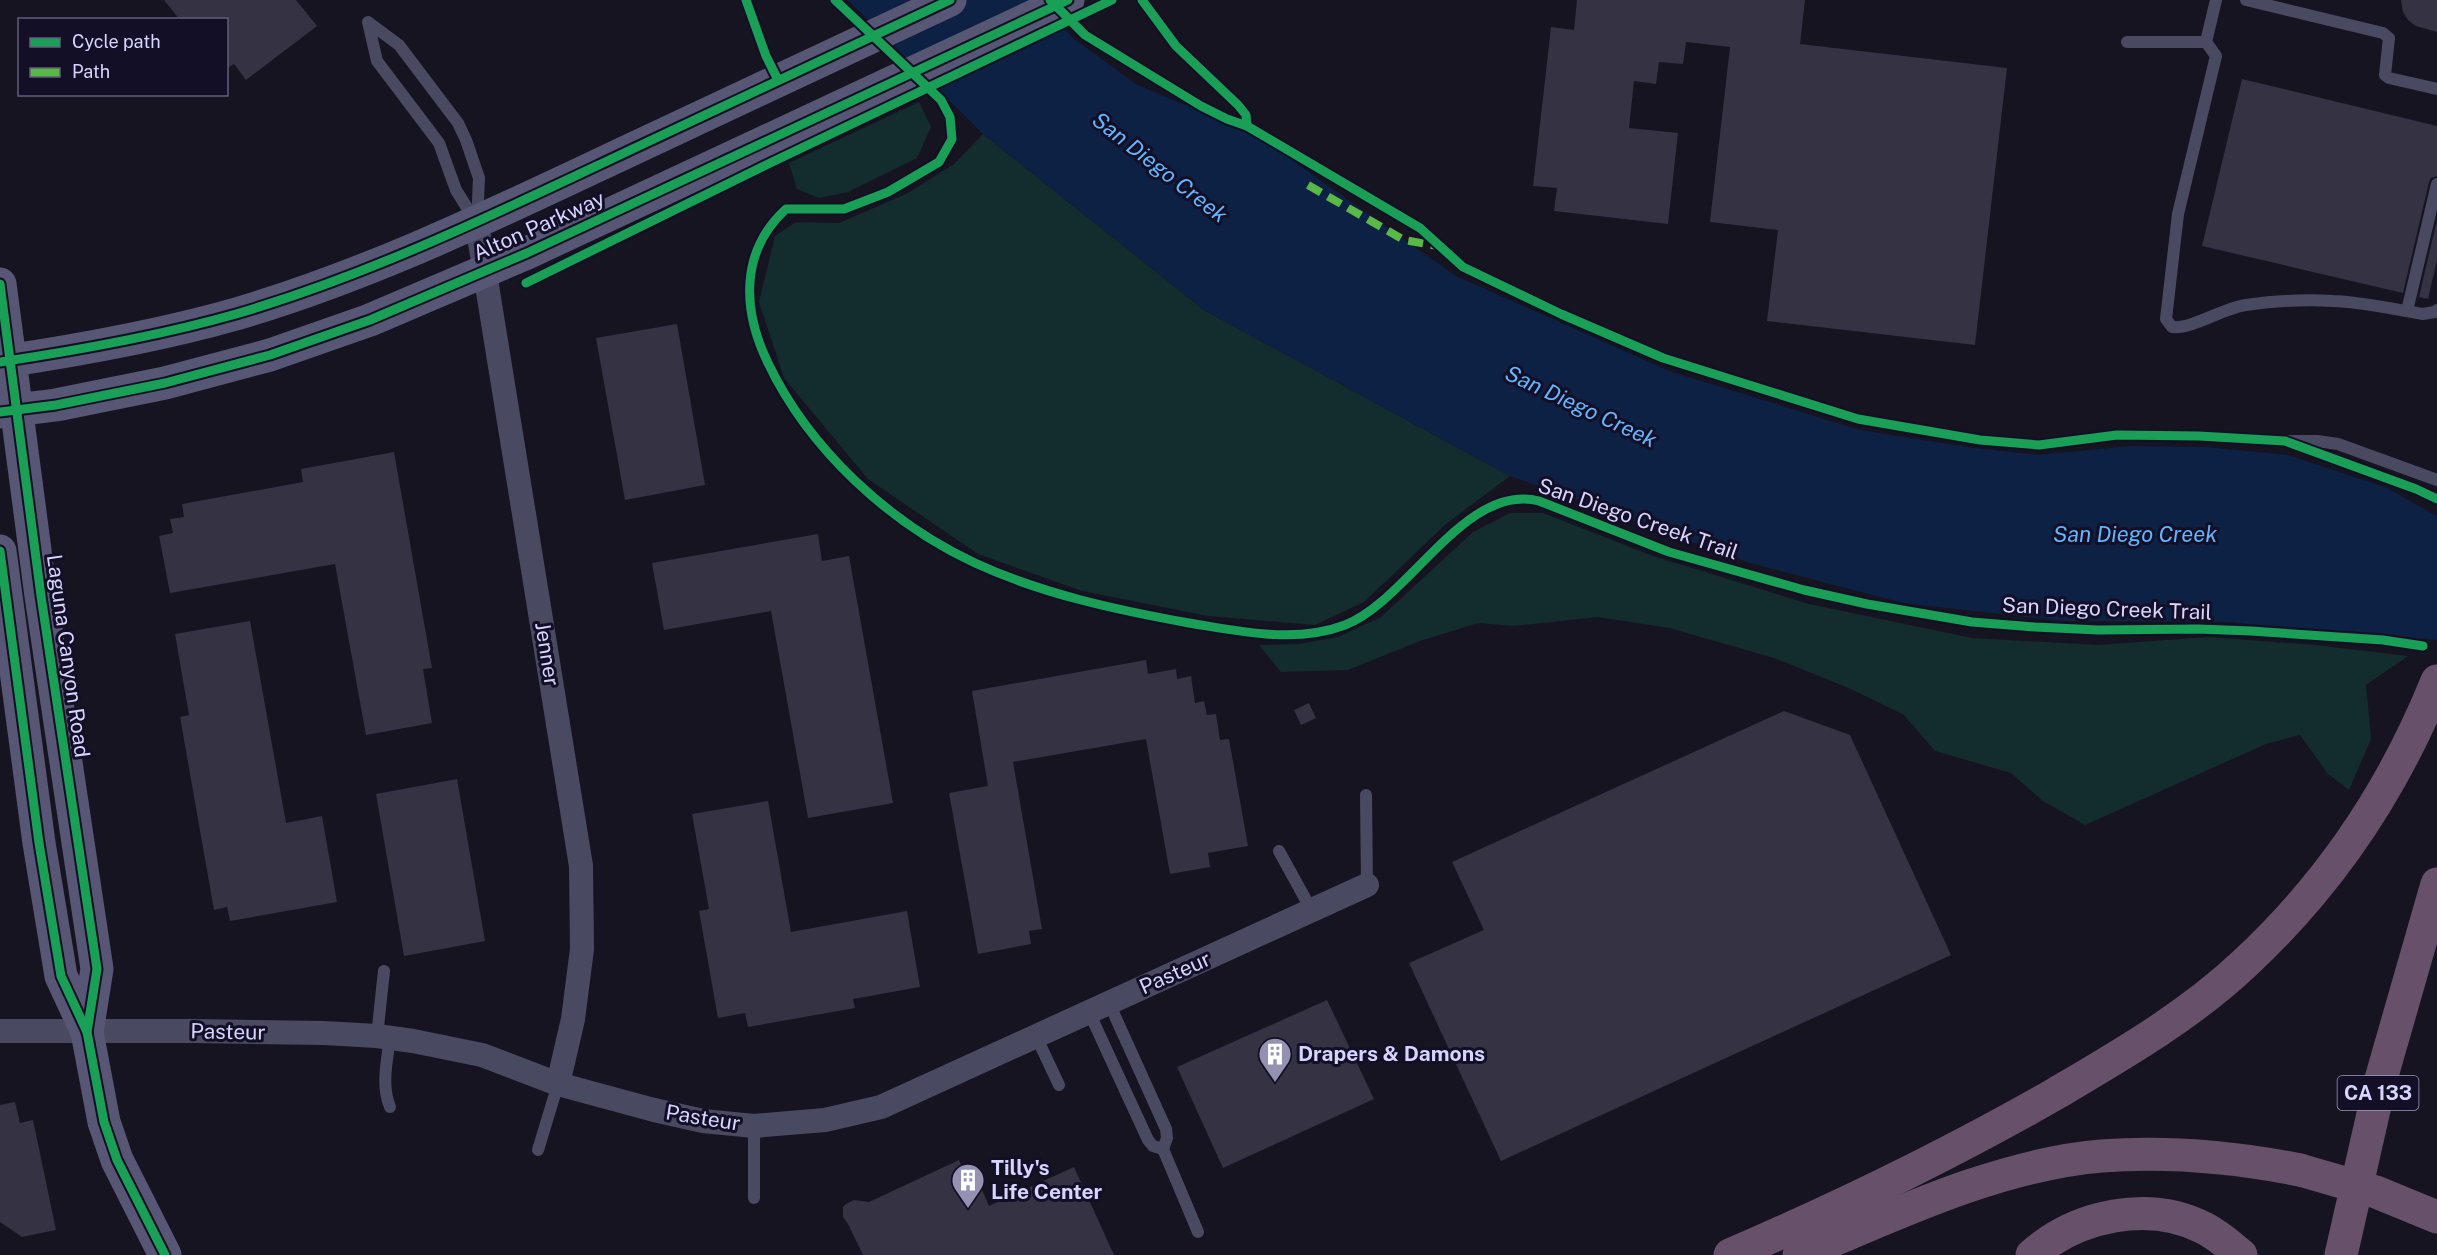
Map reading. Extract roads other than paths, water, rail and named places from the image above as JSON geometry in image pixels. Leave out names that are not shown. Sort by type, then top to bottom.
[{"type":"highway","points":[[1730,1255],[1882,1186],[2011,1119],[2149,1037],[2214,990],[2245,963],[2293,914],[2356,835],[2411,742],[2437,681]]},
{"type":"highway","name":"CA 133","points":[[2341,1255],[2382,1079],[2437,884]]},
{"type":"highway","points":[[1799,1255],[1971,1186],[2055,1164],[2099,1156],[2210,1155],[2251,1160],[2300,1170],[2376,1192],[2437,1217]]},
{"type":"highway","points":[[2032,1255],[2060,1234],[2082,1224],[2105,1217],[2157,1214],[2204,1228],[2225,1241],[2241,1255]]},
{"type":"main road","name":"Alton Parkway","points":[[5,361],[50,356],[112,344],[237,314],[319,286],[477,224],[950,0]]},
{"type":"main road","name":"Alton Parkway","points":[[8,411],[138,389],[270,355],[380,316],[527,253],[1068,0]]},
{"type":"main road","name":"Laguna Canyon Road","points":[[0,284],[8,411],[41,596],[97,969],[87,1032]]},
{"type":"main road","name":"Laguna Canyon Road","points":[[0,550],[39,843],[61,976],[87,1032],[102,1113],[117,1160],[165,1255]]},
{"type":"street","name":"Jenner","points":[[477,224],[581,866],[582,949],[573,1020],[558,1084]]},
{"type":"street","name":"Pasteur","points":[[0,1031],[194,1030],[324,1033],[383,1037],[482,1055],[558,1084],[683,1117],[754,1126],[825,1120],[881,1107],[1367,885]]},
{"type":"lane","points":[[2216,0],[2206,42],[2216,56],[2178,214],[2166,319],[2172,327],[2182,328],[2243,305],[2284,301],[2334,301],[2423,314],[2437,310]]},
{"type":"lane","points":[[2246,0],[2383,33],[2389,38],[2390,45],[2385,75],[2389,78],[2437,89]]},
{"type":"lane","points":[[368,22],[399,45],[458,123],[479,178],[477,224],[456,190],[440,143],[377,61],[368,22]]},
{"type":"lane","points":[[2127,42],[2206,42]]},
{"type":"lane","points":[[2407,311],[2437,184]]},
{"type":"lane","points":[[2285,441],[2317,441],[2338,444],[2437,480]]},
{"type":"lane","points":[[1366,795],[1367,885]]},
{"type":"lane","points":[[1280,851],[1312,911]]},
{"type":"lane","points":[[384,971],[385,1085],[390,1107]]},
{"type":"lane","points":[[1099,1008],[1148,1140],[1153,1146],[1163,1149]]},
{"type":"lane","points":[[1099,1008],[1166,1129],[1167,1138],[1163,1149],[1198,1232]]},
{"type":"lane","points":[[1036,1036],[1059,1085]]},
{"type":"lane","points":[[538,1150],[558,1084]]},
{"type":"lane","points":[[754,1126],[754,1198]]},
{"type":"water","name":"San Diego Creek","points":[[848,0],[1038,0],[1073,38],[1136,84],[1259,137],[1456,276],[1669,371],[1860,430],[1974,448],[2038,455],[2131,446],[2205,447],[2288,455],[2387,488],[2437,516],[2437,640],[2228,622],[2062,621],[1903,603],[1747,562],[1510,476],[1204,310],[983,134]]},
{"type":"place","name":"Drapers & Damons","points":[[1275,1083]]},
{"type":"place","name":"Tilly's Life Center","points":[[968,1209]]}]
